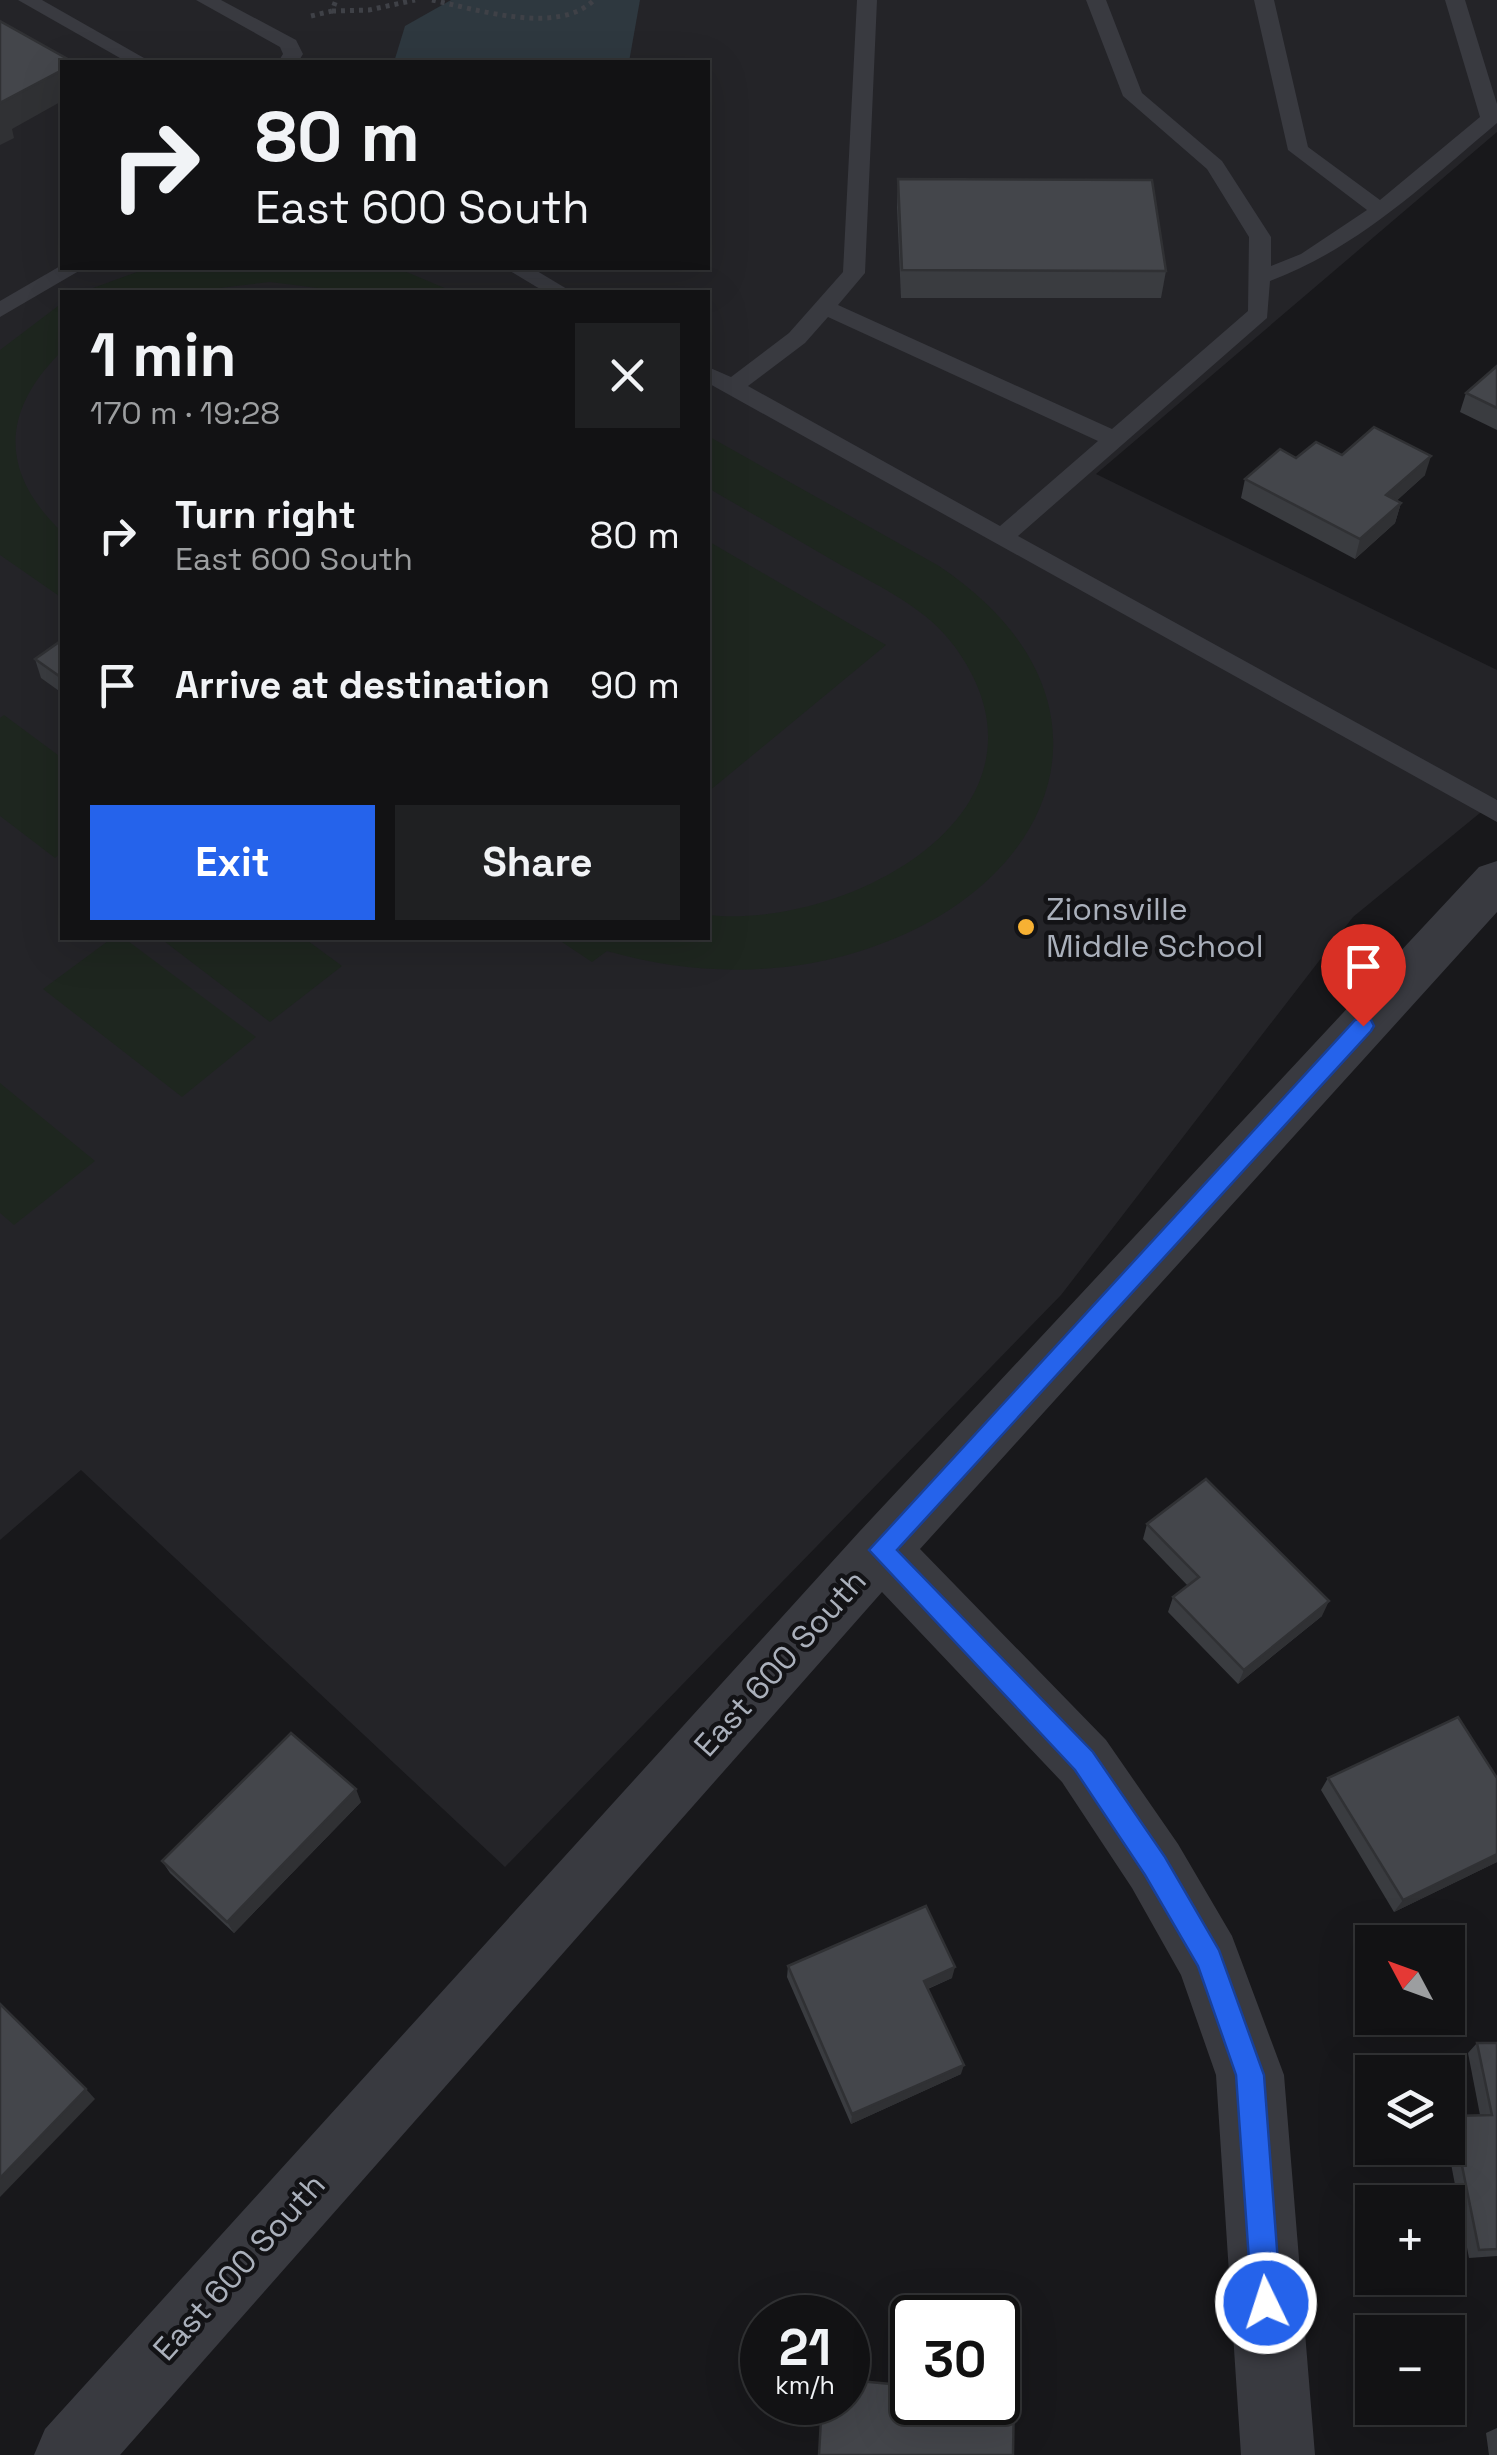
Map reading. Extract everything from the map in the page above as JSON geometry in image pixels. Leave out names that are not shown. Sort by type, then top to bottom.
[{"type":"street","name":"East 600 South","points":[[71,2455],[881,1550],[1497,880]]},
{"type":"street","points":[[881,1550],[1084,1761],[1155,1866],[1210,1959],[1250,2075],[1278,2455]]},
{"type":"lane","points":[[28,0],[137,60]]},
{"type":"lane","points":[[206,0],[289,44],[293,54],[289,60]]},
{"type":"lane","points":[[732,388],[797,338],[854,272],[867,0]]},
{"type":"lane","points":[[1002,537],[1259,313],[1260,238],[1215,165],[1133,96],[1096,0]]},
{"type":"lane","points":[[1264,0],[1298,150],[1381,210]]},
{"type":"lane","points":[[1259,278],[1309,259],[1381,210],[1491,118],[1456,0]]},
{"type":"lane","points":[[0,310],[70,270]]},
{"type":"lane","points":[[520,270],[557,290]]},
{"type":"lane","points":[[824,307],[1114,438]]},
{"type":"lane","points":[[710,375],[1497,812]]},
{"type":"path","points":[[332,11],[336,0]]},
{"type":"path","points":[[320,11],[368,10],[416,0]]},
{"type":"path","points":[[432,0],[534,20],[586,7],[594,0]]},
{"type":"shaded area","name":"Zionsville Middle School","points":[[0,0],[1497,0],[1497,132],[1096,474],[1497,670],[1497,799],[1353,917],[1061,1295],[505,1867],[81,1470],[0,1540]]},
{"type":"shaded area","points":[[451,0],[640,0],[629,60],[395,60],[405,26]]},
{"type":"shaded area","points":[[142,270],[402,270],[449,290],[334,290],[270,282],[201,290],[88,290]]},
{"type":"shaded area","points":[[60,305],[60,353],[27,397],[18,420],[16,442],[18,465],[27,487],[60,530],[60,597],[0,555],[0,350]]},
{"type":"shaded area","points":[[710,437],[939,566],[1000,618],[1038,674],[1053,731],[1047,786],[1023,839],[981,886],[925,925],[854,953],[792,966],[699,968],[607,951],[592,962],[559,940],[710,940],[710,915],[764,914],[822,902],[879,880],[928,848],[966,807],[986,760],[984,706],[955,647],[931,621],[902,600],[710,489]]},
{"type":"shaded area","points":[[710,542],[886,645],[710,790]]},
{"type":"shaded area","points":[[4,715],[60,757],[60,854],[55,858],[0,816],[0,718]]},
{"type":"shaded area","points":[[109,940],[127,940],[256,1037],[182,1097],[43,989]]},
{"type":"shaded area","points":[[163,940],[307,940],[342,966],[270,1022]]},
{"type":"shaded area","points":[[0,1083],[95,1161],[14,1225],[0,1213]]},
{"type":"building","points":[[0,21],[69,60],[60,60],[60,71],[0,103]]},
{"type":"building","points":[[898,179],[1152,180],[1166,271],[902,270]]},
{"type":"building","points":[[1497,366],[1497,408],[1466,393]]},
{"type":"building","points":[[1374,427],[1431,456],[1386,495],[1401,503],[1360,539],[1245,479],[1280,449],[1296,458],[1316,442],[1342,455]]},
{"type":"building","points":[[60,641],[60,677],[35,659]]},
{"type":"building","points":[[1206,1479],[1329,1601],[1244,1670],[1173,1597],[1199,1577],[1147,1524]]},
{"type":"building","points":[[1458,1717],[1497,1778],[1497,1854],[1403,1900],[1328,1778]]},
{"type":"building","points":[[291,1733],[356,1789],[227,1922],[162,1861]]},
{"type":"building","points":[[926,1906],[955,1967],[924,1981],[964,2065],[852,2114],[788,1966]]},
{"type":"building","points":[[0,2004],[86,2089],[0,2178]]},
{"type":"building","points":[[1477,2043],[1497,2043],[1497,2249],[1479,2250],[1462,2165],[1465,2165],[1465,2116],[1492,2115]]},
{"type":"building","points":[[870,2382],[890,2384],[890,2425],[1014,2425],[1013,2455],[819,2455],[821,2425],[870,2425]]},
{"type":"place","name":"Zionsville Middle School","points":[[1026,927]]},
{"type":"route","points":[[1266,2303],[1250,2075],[1210,1959],[1155,1866],[1084,1761],[881,1550],[1363,1026]]}]
